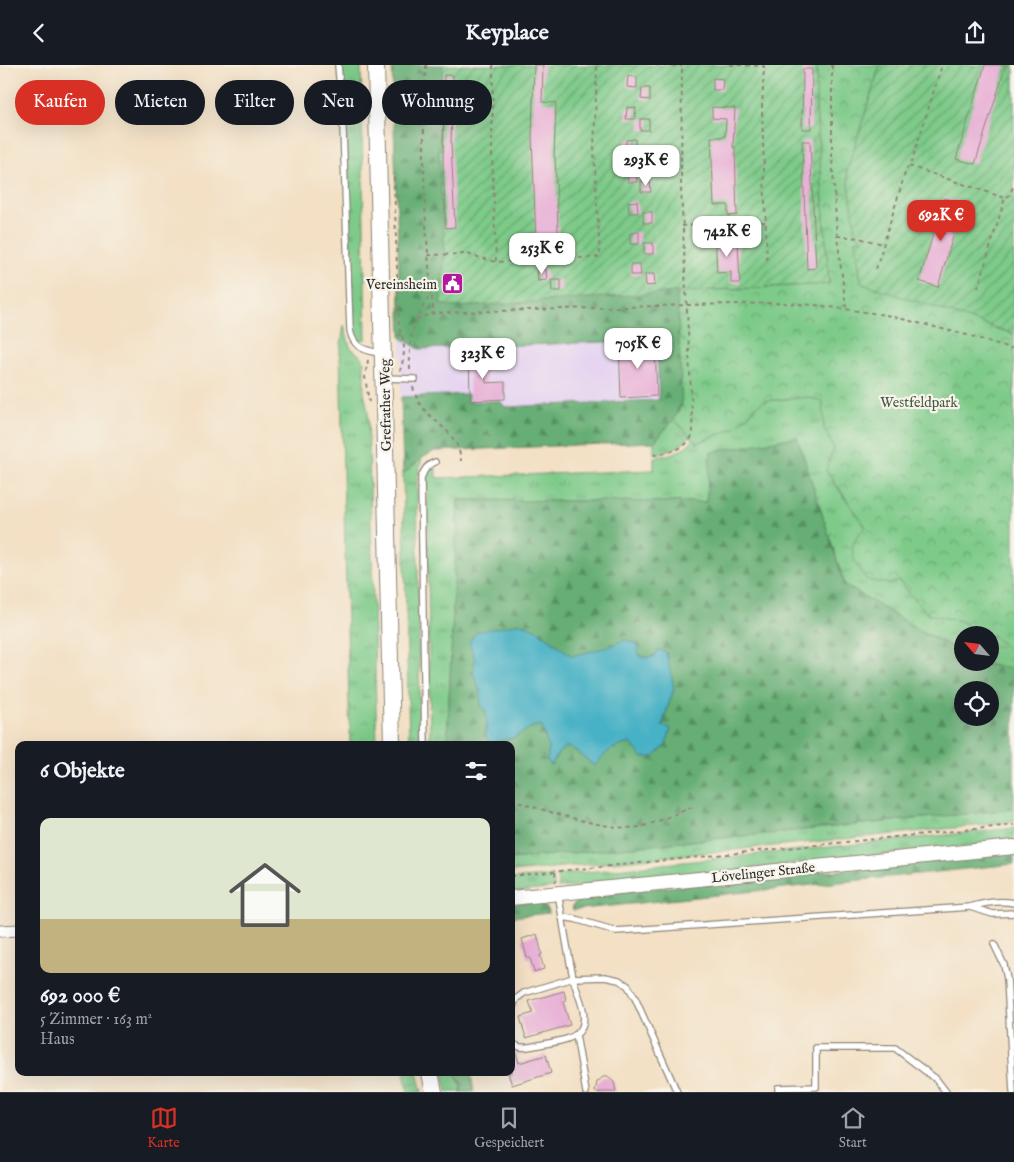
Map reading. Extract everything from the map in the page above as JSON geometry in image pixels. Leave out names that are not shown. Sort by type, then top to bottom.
[{"type":"main road","name":"Grefrather Weg","points":[[376,65],[384,355],[391,378],[393,741]]},
{"type":"main road","points":[[431,1076],[434,1092]]},
{"type":"street","name":"Lövelinger Straße","points":[[515,898],[1014,847]]},
{"type":"street","points":[[0,931],[15,930]]},
{"type":"lane","points":[[338,65],[344,129],[350,331],[351,337],[357,346],[384,355]]},
{"type":"lane","points":[[391,378],[413,379]]},
{"type":"lane","points":[[425,741],[421,478],[424,469],[436,462]]},
{"type":"lane","points":[[515,1044],[529,1047],[576,1035],[582,1028],[584,1020],[582,1008],[573,978],[558,893]]},
{"type":"lane","points":[[562,917],[616,931],[1014,903]]},
{"type":"lane","points":[[970,907],[986,913],[1014,913]]},
{"type":"lane","points":[[994,944],[1004,965],[1007,979],[1013,1092]]},
{"type":"lane","points":[[515,1002],[524,993],[573,978],[605,977],[619,980],[628,986],[635,998],[677,1092]]},
{"type":"lane","points":[[576,1035],[586,1092]]},
{"type":"lane","points":[[778,1092],[778,1088],[816,1087],[816,1047],[895,1048],[936,1079],[946,1092]]},
{"type":"path","points":[[426,65],[423,119],[424,189],[434,313]]},
{"type":"path","points":[[493,65],[492,153],[496,262]]},
{"type":"path","points":[[428,255],[467,254],[496,262],[600,257],[594,150],[597,65]]},
{"type":"path","points":[[654,455],[684,447],[690,441],[693,434],[682,226],[682,66],[658,65]]},
{"type":"path","points":[[730,65],[764,66],[762,109],[767,262]]},
{"type":"path","points":[[832,65],[832,156],[837,236],[846,308]]},
{"type":"path","points":[[876,269],[906,171],[912,161],[942,65]]},
{"type":"path","points":[[909,166],[1005,198]]},
{"type":"path","points":[[391,378],[404,360],[404,338],[399,327],[394,172]]},
{"type":"path","points":[[978,288],[1005,198],[1010,195],[1014,184]]},
{"type":"path","points":[[1010,195],[1014,196]]},
{"type":"path","points":[[682,226],[766,222]]},
{"type":"path","points":[[837,236],[860,238],[883,244]]},
{"type":"path","points":[[431,293],[412,330],[409,346],[413,379],[422,407],[455,439],[460,450],[461,461]]},
{"type":"path","points":[[416,319],[434,313],[784,303],[846,308],[886,315],[1014,349]]},
{"type":"path","points":[[515,801],[581,819],[628,827],[639,827],[693,807]]},
{"type":"path","points":[[515,876],[1014,825]]},
{"type":"shaded area","points":[[401,338],[419,349],[657,340],[659,400],[505,407],[500,401],[468,402],[467,394],[401,397]]},
{"type":"green space","points":[[341,65],[361,65],[361,80],[342,80]]},
{"type":"green space","points":[[392,65],[443,65],[442,80],[392,80]]},
{"type":"green space","points":[[443,65],[817,65],[816,108],[829,284],[456,307],[440,304],[445,255],[439,156],[440,125],[492,125],[492,80],[442,80]]},
{"type":"green space","name":"Westfeldpark","points":[[817,65],[880,65],[847,171],[860,236],[860,240],[856,240],[861,283],[1014,334],[1014,656],[999,641],[999,626],[968,626],[961,621],[928,614],[899,581],[889,584],[867,580],[857,566],[853,553],[855,541],[866,527],[826,470],[834,448],[824,428],[823,402],[808,397],[763,401],[735,428],[697,443],[674,419],[682,405],[677,292],[829,284],[816,108]]},
{"type":"green space","points":[[880,65],[1014,65],[1014,334],[861,283],[856,240],[860,240],[860,236],[856,235],[847,171]]},
{"type":"green space","points":[[346,125],[362,125],[366,339],[360,340],[354,331]]},
{"type":"green space","points":[[394,125],[440,125],[439,156],[445,255],[440,304],[456,307],[677,292],[682,405],[674,419],[654,442],[435,451],[422,458],[403,474],[401,397],[468,394],[468,402],[500,401],[505,407],[659,400],[657,340],[419,349],[401,338]]},
{"type":"green space","points":[[344,325],[350,347],[364,361],[364,391],[368,413],[377,741],[350,741],[340,352]]},
{"type":"green space","points":[[808,397],[823,402],[824,428],[834,448],[826,471],[866,528],[899,581],[928,614],[961,621],[968,626],[954,626],[954,648],[916,628],[845,585],[797,437],[707,502],[458,500],[447,741],[430,741],[427,477],[431,469],[436,468],[436,478],[654,470],[654,457],[676,452],[693,439],[697,443],[735,428],[763,401]]},
{"type":"green space","points":[[674,419],[690,436],[679,446],[654,454],[654,442]]},
{"type":"green space","points":[[797,437],[845,585],[916,628],[954,648],[954,671],[999,671],[999,666],[1014,668],[1014,809],[515,859],[515,741],[447,741],[458,500],[706,502],[711,452]],"holes":[[[539,631],[572,656],[608,647],[625,640],[641,656],[655,656],[674,688],[662,726],[631,743],[605,752],[594,766],[572,748],[565,747],[559,752],[551,765],[547,760],[549,748],[541,725],[532,727],[513,738],[485,735],[487,727],[486,712],[481,705],[480,691],[473,672],[475,660]]]},
{"type":"green space","points":[[422,458],[417,478],[420,741],[409,741],[403,474]]},
{"type":"green space","points":[[999,641],[1014,656],[1014,668],[999,667]]},
{"type":"green space","points":[[1014,809],[1014,822],[515,872],[515,859]]},
{"type":"green space","points":[[1014,828],[1014,841],[558,888],[557,875]]},
{"type":"green space","points":[[1014,853],[1014,864],[573,910],[572,906],[579,899],[587,895]]},
{"type":"green space","points":[[553,875],[554,888],[515,893],[515,879]]},
{"type":"green space","points":[[535,901],[546,907],[549,913],[515,917],[515,904]]},
{"type":"green space","points":[[405,1076],[418,1076],[422,1092],[408,1092]]},
{"type":"green space","points":[[444,1076],[456,1076],[461,1086],[461,1092],[447,1092]]},
{"type":"green space","points":[[456,1076],[471,1076],[474,1092],[461,1092],[461,1086]]},
{"type":"water","points":[[521,623],[539,631],[572,656],[608,647],[625,640],[636,643],[640,656],[647,658],[655,656],[658,650],[666,652],[674,688],[662,726],[671,728],[666,745],[654,757],[642,757],[631,743],[619,746],[610,750],[595,766],[572,748],[565,747],[559,752],[551,765],[547,760],[549,748],[541,725],[532,727],[513,738],[490,741],[485,735],[487,727],[486,712],[481,705],[480,691],[473,672],[475,660],[469,642],[476,632]]},
{"type":"building","points":[[534,65],[543,65],[542,102],[556,103],[554,157],[559,252],[550,252],[550,241],[536,242],[532,136]]},
{"type":"building","points":[[985,65],[1006,65],[975,164],[956,159]]},
{"type":"building","points":[[803,69],[812,69],[811,129],[802,129]]},
{"type":"building","points":[[444,75],[453,75],[453,80],[444,80]]},
{"type":"building","points":[[628,76],[637,77],[637,88],[627,87]]},
{"type":"building","points":[[713,78],[723,79],[722,90],[713,90]]},
{"type":"building","points":[[642,88],[650,88],[650,100],[641,99]]},
{"type":"building","points":[[627,107],[636,108],[635,119],[626,119]]},
{"type":"building","points":[[712,107],[735,108],[733,147],[735,147],[737,215],[728,216],[728,205],[714,205],[711,137],[725,137],[726,119],[712,118]]},
{"type":"building","points":[[640,119],[649,119],[649,130],[640,130]]},
{"type":"building","points":[[443,125],[452,125],[455,227],[446,228]]},
{"type":"building","points":[[635,139],[635,150],[626,151],[626,140]]},
{"type":"building","points":[[802,141],[810,141],[816,268],[807,269]]},
{"type":"building","points":[[640,150],[649,150],[650,161],[640,161]]},
{"type":"building","points":[[636,170],[637,182],[628,182],[627,171]]},
{"type":"building","points":[[641,181],[650,181],[651,192],[641,192]]},
{"type":"building","points":[[944,198],[963,203],[938,287],[919,281]]},
{"type":"building","points":[[637,201],[638,213],[629,213],[628,202]]},
{"type":"building","points":[[643,212],[652,212],[652,223],[643,223]]},
{"type":"building","points":[[639,232],[639,244],[630,244],[630,233]]},
{"type":"building","points":[[715,233],[724,233],[725,244],[738,243],[740,283],[731,283],[731,272],[717,273]]},
{"type":"building","points":[[644,243],[653,243],[653,254],[644,254]]},
{"type":"building","points":[[631,264],[640,264],[641,275],[631,275]]},
{"type":"building","points":[[546,269],[547,280],[538,281],[537,270]]},
{"type":"building","points":[[645,274],[654,274],[655,285],[646,286]]},
{"type":"building","name":"Vereinsheim","points":[[458,277],[458,291],[449,291],[448,278]]},
{"type":"building","points":[[551,280],[561,280],[561,291],[552,291]]},
{"type":"building","points":[[655,343],[657,396],[621,398],[619,344]]},
{"type":"building","points":[[469,349],[484,349],[486,383],[505,382],[505,399],[470,401]]},
{"type":"building","points":[[537,934],[544,969],[534,972],[530,958],[527,958],[522,939]]},
{"type":"building","points":[[564,991],[566,1000],[563,1002],[570,1025],[526,1038],[520,1017],[533,1013],[529,1001]]},
{"type":"building","points":[[515,1050],[519,1063],[546,1055],[551,1073],[512,1085],[509,1076],[515,1076]]},
{"type":"building","points":[[603,1077],[608,1077],[614,1082],[616,1092],[595,1092],[597,1082]]},
{"type":"place","name":"Vereinsheim","points":[[453,284]]}]
